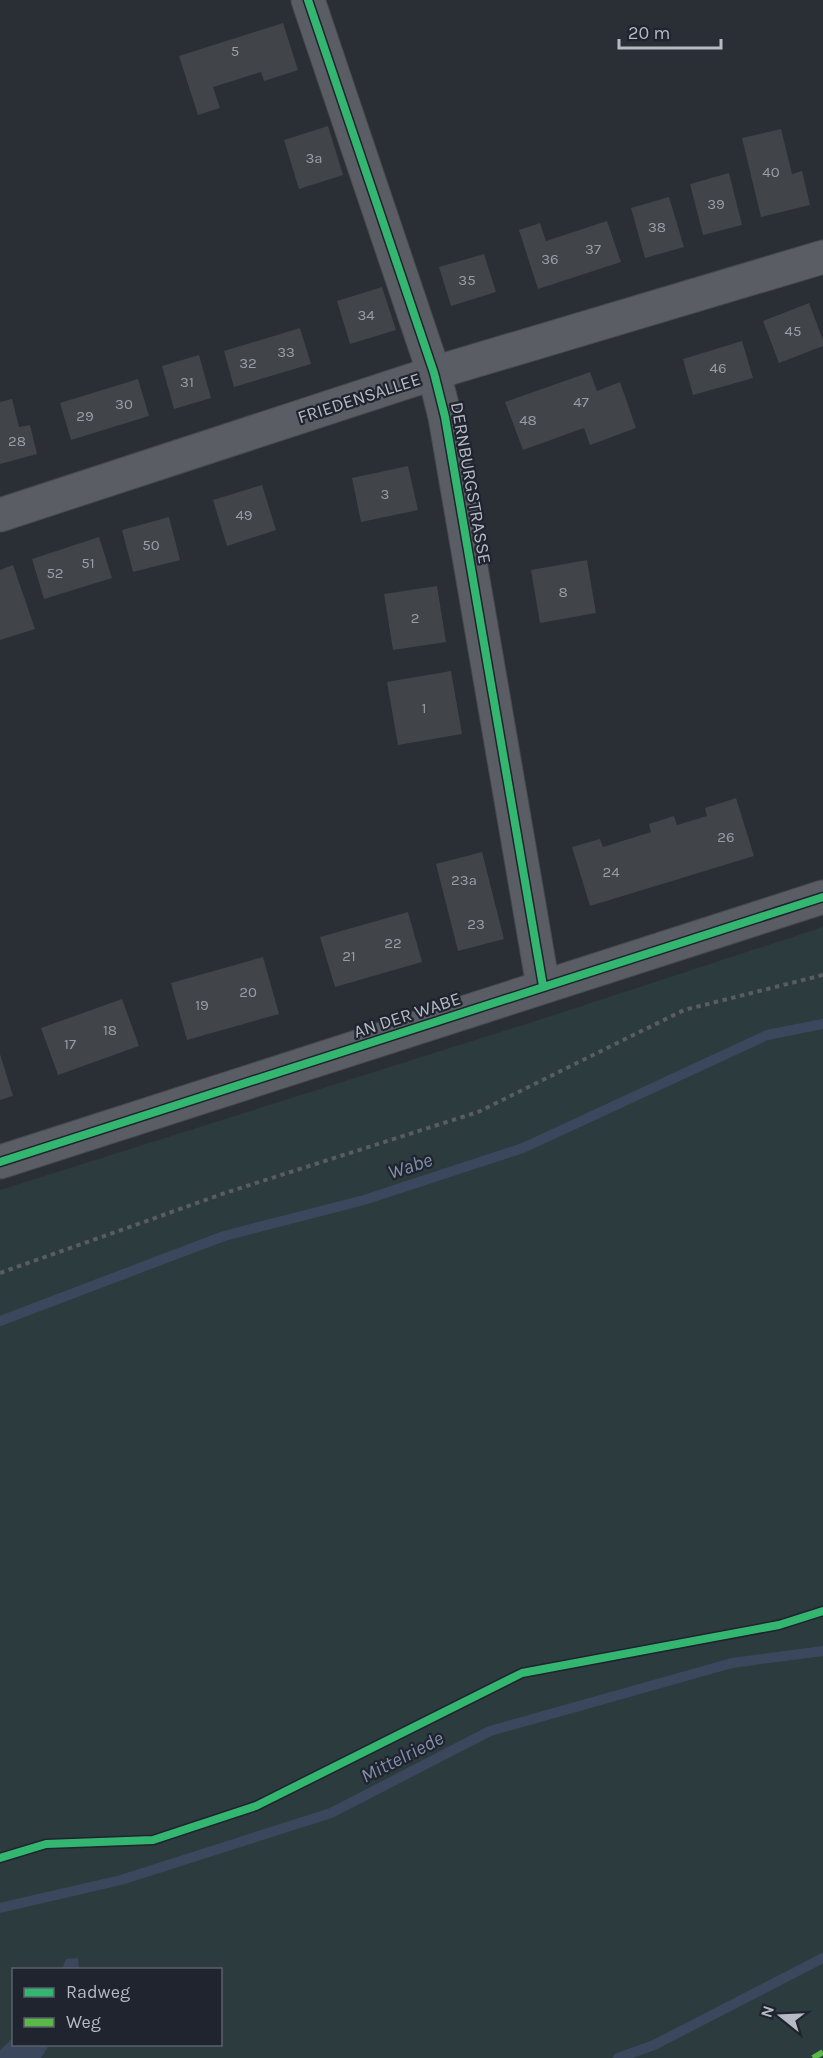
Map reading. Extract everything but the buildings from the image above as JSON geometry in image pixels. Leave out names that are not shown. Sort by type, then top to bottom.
[{"type":"street","name":"DERNBURGSTRASSE","points":[[308,0],[434,373],[446,417],[543,986]]},
{"type":"street","name":"FRIEDENSALLEE","points":[[0,515],[434,373],[823,257]]},
{"type":"street","name":"AN DER WABE","points":[[0,1162],[823,897]]},
{"type":"path","points":[[0,1273],[228,1192],[478,1112],[684,1010],[823,975]]},
{"type":"shaded area","points":[[823,927],[823,2058],[0,2058],[0,1190],[554,1015]]},
{"type":"water","points":[[78,1958],[79,1968],[62,1968],[66,1959]]},
{"type":"water","points":[[12,2039],[12,2046],[48,2046],[41,2058],[0,2058],[0,2050]]},
{"type":"waterway","name":"Wabe","points":[[0,1321],[224,1236],[364,1200],[523,1148],[767,1035],[823,1024]]},
{"type":"waterway","name":"Mittelriede","points":[[0,1908],[121,1880],[331,1813],[490,1731],[732,1663],[823,1651]]},
{"type":"waterway","points":[[618,2058],[654,2045],[823,1958]]},
{"type":"marked path","points":[[813,2058],[823,2052]]},
{"type":"cycle path","points":[[308,0],[434,373],[445,417],[543,986]]},
{"type":"cycle path","points":[[0,1162],[823,897]]},
{"type":"cycle path","points":[[0,1858],[46,1844],[153,1840],[256,1806],[522,1673],[779,1625],[823,1611]]}]
